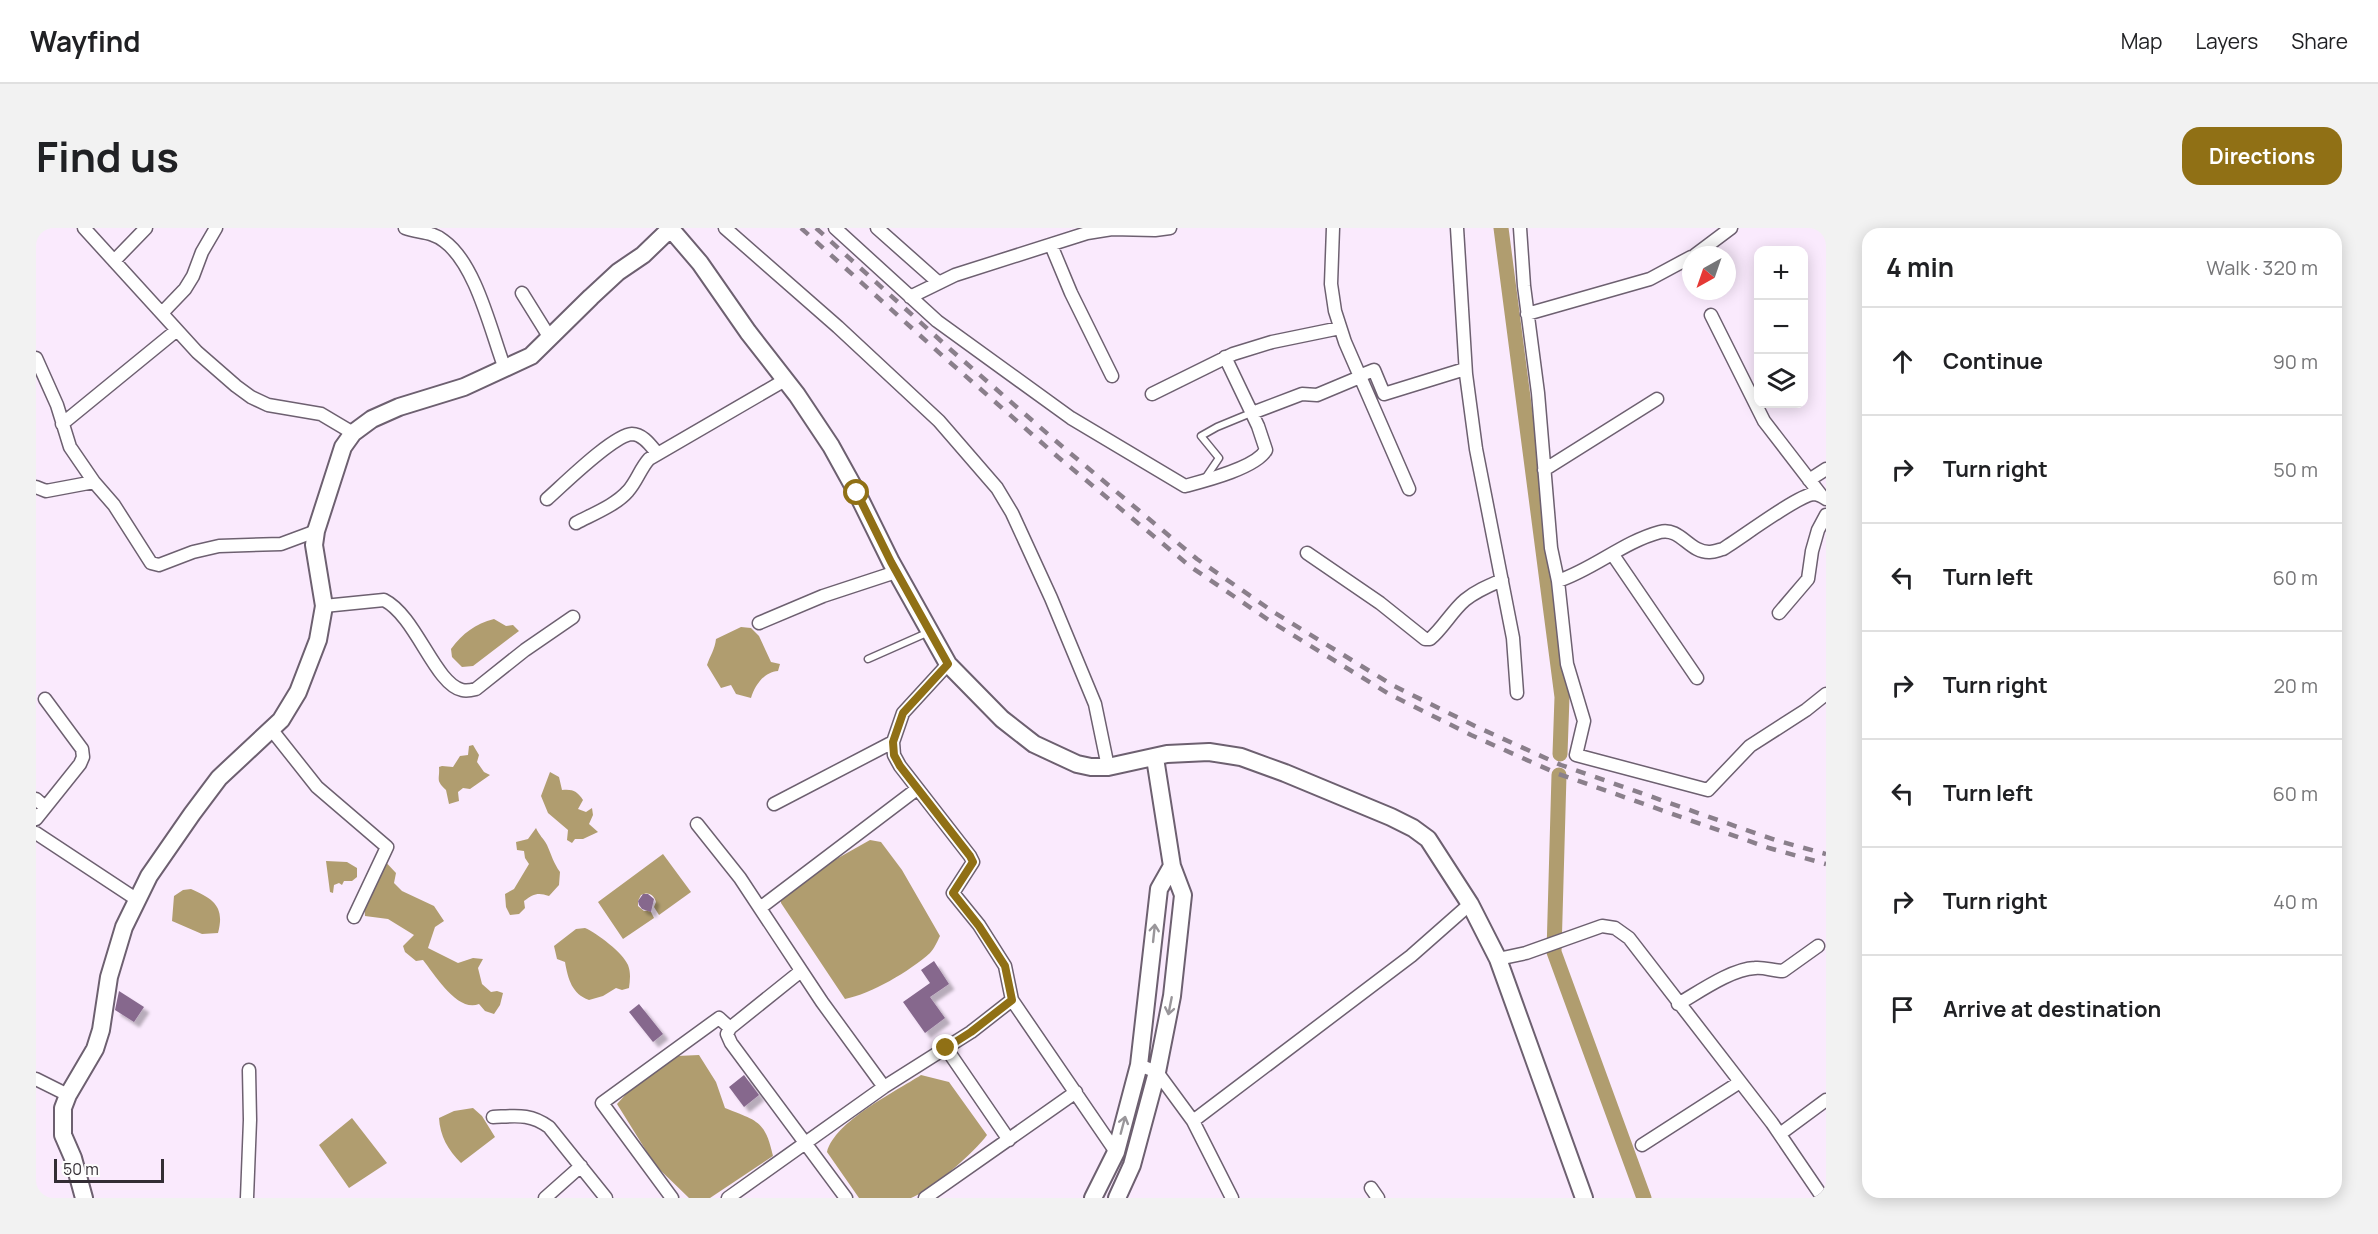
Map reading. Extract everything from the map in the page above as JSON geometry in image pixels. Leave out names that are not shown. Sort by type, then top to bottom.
[{"type":"street","points":[[84,228],[197,352],[251,397],[268,405],[321,414],[353,433]]},
{"type":"street","points":[[114,261],[146,228]]},
{"type":"street","points":[[162,314],[185,290],[194,276],[202,252],[216,228]]},
{"type":"street","points":[[405,228],[422,231],[446,241],[466,268],[485,310],[505,369]]},
{"type":"street","points":[[84,1198],[73,1158],[63,1135],[63,1108],[68,1095],[95,1049],[123,927],[136,899],[170,845],[219,778],[281,720],[298,692],[318,640],[324,606],[314,545],[316,531],[343,447],[353,433],[372,419],[399,407],[464,387],[531,356],[591,297],[643,255],[670,228],[700,263],[831,446],[896,572],[948,664],[1002,719],[1034,744],[1077,764],[1091,767],[1155,758],[1167,754],[1209,752],[1241,757],[1285,772],[1390,816],[1428,839],[1470,904],[1498,959],[1584,1198]]},
{"type":"street","points":[[726,228],[838,327],[939,421],[997,488],[1012,513],[1051,598],[1095,704],[1108,766]]},
{"type":"street","points":[[835,228],[937,321],[1071,418],[1185,486],[1222,476],[1264,454],[1266,446],[1225,357]]},
{"type":"street","points":[[877,228],[939,283]]},
{"type":"street","points":[[910,297],[955,275],[1087,233],[1122,229],[1170,228]]},
{"type":"street","points":[[1333,228],[1331,284],[1335,311],[1360,377],[1409,489]]},
{"type":"street","points":[[1457,228],[1465,369],[1476,449],[1513,638],[1517,693]]},
{"type":"street","points":[[1520,228],[1527,314],[1538,393],[1551,548],[1558,581],[1567,664],[1584,721],[1576,755],[1708,790],[1750,746],[1824,700]]},
{"type":"street","points":[[1709,246],[1731,228]]},
{"type":"street","points":[[1051,245],[1071,293],[1112,376]]},
{"type":"street","points":[[1527,314],[1650,279],[1682,262]]},
{"type":"street","points":[[522,293],[550,338]]},
{"type":"street","points":[[1711,315],[1764,421],[1823,497]]},
{"type":"street","points":[[1152,394],[1225,357],[1272,342],[1340,328]]},
{"type":"street","points":[[62,424],[177,330]]},
{"type":"street","points":[[36,358],[57,405],[70,447],[94,483],[114,505],[147,559],[156,565],[219,546],[281,544],[316,531]]},
{"type":"street","points":[[1252,413],[1302,394],[1317,395],[1374,370],[1384,394],[1465,369]]},
{"type":"street","points":[[576,523],[621,498],[634,482],[641,467],[657,453],[785,380]]},
{"type":"street","points":[[1544,470],[1657,399]]},
{"type":"street","points":[[547,499],[596,455],[621,438],[632,434],[639,436],[647,441],[657,453]]},
{"type":"street","points":[[1809,480],[1826,469]]},
{"type":"street","points":[[36,487],[46,491],[94,483]]},
{"type":"street","points":[[1558,581],[1578,574],[1636,542],[1661,532],[1675,532],[1690,545],[1701,550],[1710,552],[1724,549],[1798,501],[1812,494],[1823,497]]},
{"type":"street","points":[[1779,613],[1808,579],[1812,550],[1818,530],[1826,515]]},
{"type":"street","points":[[1306,553],[1380,603],[1425,639],[1430,639],[1436,634],[1463,602],[1476,591],[1502,580]]},
{"type":"street","points":[[1613,555],[1697,678]]},
{"type":"street","points":[[759,623],[823,596],[896,572]]},
{"type":"street","points":[[324,606],[384,600],[391,603],[401,612],[444,676],[461,690],[476,689],[525,650],[573,617]]},
{"type":"street","points":[[948,664],[903,713],[893,742],[894,755],[917,789],[970,856],[973,862],[953,893],[979,926],[1005,966],[1012,1000],[1116,1152]]},
{"type":"street","points":[[36,819],[41,803],[80,764],[83,757],[82,749],[45,699]]},
{"type":"street","points":[[271,729],[317,787],[387,847],[354,917]]},
{"type":"street","points":[[774,804],[893,742]]},
{"type":"street","points":[[1117,1198],[1132,1165],[1157,1072],[1172,996],[1183,895],[1172,866],[1155,758]]},
{"type":"street","points":[[760,908],[917,789]]},
{"type":"street","points":[[698,824],[740,878],[801,971],[884,1087]]},
{"type":"street","points":[[36,833],[136,899]]},
{"type":"street","points":[[1093,1198],[1116,1152],[1139,1065],[1159,889],[1172,866]]},
{"type":"street","points":[[1193,1121],[1411,956],[1470,904]]},
{"type":"street","points":[[1498,959],[1526,953],[1602,927],[1615,927],[1629,938],[1780,1134],[1823,1195]]},
{"type":"street","points":[[1678,1004],[1740,972],[1753,968],[1783,971],[1818,946]]},
{"type":"street","points":[[801,971],[730,1028],[727,1034],[731,1043],[846,1198]]},
{"type":"street","points":[[728,1198],[884,1087],[971,1032],[1012,1000]]},
{"type":"street","points":[[672,1198],[602,1103],[718,1017],[730,1028]]},
{"type":"street","points":[[946,1048],[1009,1140]]},
{"type":"street","points":[[1139,1065],[1157,1072],[1193,1121],[1232,1198]]},
{"type":"street","points":[[247,1198],[249,1070]]},
{"type":"street","points":[[36,1079],[68,1095]]},
{"type":"street","points":[[1642,1145],[1740,1082]]},
{"type":"street","points":[[925,1198],[1076,1092]]},
{"type":"street","points":[[1780,1134],[1826,1100]]},
{"type":"street","points":[[493,1118],[523,1115],[538,1118],[562,1140],[606,1198]]},
{"type":"street","points":[[545,1198],[582,1166]]},
{"type":"lane","points":[[1203,481],[1219,458],[1201,436],[1252,413]]},
{"type":"lane","points":[[868,659],[930,631]]},
{"type":"shaded area","points":[[494,619],[506,626],[513,625],[519,631],[473,666],[462,667],[452,657],[451,649],[470,630]]},
{"type":"shaded area","points":[[741,627],[751,628],[759,636],[771,662],[780,664],[778,671],[768,674],[761,680],[751,698],[736,694],[731,685],[721,688],[707,665],[716,639]]},
{"type":"shaded area","points":[[473,745],[479,755],[477,762],[484,772],[490,775],[470,789],[463,788],[458,792],[459,801],[449,804],[446,790],[439,782],[439,767],[453,767],[460,756],[468,755],[469,746]]},
{"type":"shaded area","points":[[550,772],[559,777],[562,790],[574,791],[581,797],[583,800],[578,809],[586,812],[592,808],[593,815],[589,824],[598,832],[583,839],[575,839],[572,843],[567,840],[568,830],[548,813],[541,796]]},
{"type":"shaded area","points":[[536,828],[560,872],[559,885],[549,896],[536,894],[530,897],[524,901],[525,908],[519,914],[510,915],[506,907],[505,894],[514,889],[529,864],[524,851],[517,850],[516,842],[528,839]]},
{"type":"shaded area","points":[[870,840],[881,842],[902,870],[940,936],[930,953],[912,967],[878,987],[845,999],[781,903],[781,897],[808,875]]},
{"type":"shaded area","points":[[663,854],[691,892],[659,915],[654,907],[656,902],[652,896],[646,893],[641,895],[638,906],[644,911],[650,910],[654,918],[623,939],[598,902]]},
{"type":"shaded area","points":[[381,857],[396,873],[394,883],[402,891],[434,906],[444,921],[435,927],[428,948],[458,963],[473,958],[483,959],[478,968],[482,984],[491,992],[503,993],[500,1005],[494,1014],[485,1011],[479,1004],[463,1003],[455,998],[440,983],[423,960],[416,961],[405,952],[403,946],[414,935],[388,919],[365,916],[364,902]]},
{"type":"shaded area","points":[[326,861],[347,862],[357,868],[357,877],[352,881],[344,881],[342,885],[339,883],[334,885],[333,893],[330,892]]},
{"type":"shaded area","points":[[191,889],[206,896],[216,905],[220,917],[218,933],[202,934],[172,921],[174,896],[183,890]]},
{"type":"shaded area","points":[[585,928],[609,944],[625,960],[630,971],[629,988],[622,990],[616,988],[603,996],[589,1000],[575,990],[569,980],[565,962],[557,959],[554,946],[576,929]]},
{"type":"shaded area","points":[[699,1055],[716,1082],[725,1108],[752,1119],[763,1128],[773,1156],[710,1198],[689,1198],[655,1165],[617,1104],[627,1093],[677,1056]]},
{"type":"shaded area","points":[[921,1075],[949,1082],[987,1135],[952,1170],[929,1188],[911,1198],[859,1198],[827,1152],[832,1140],[853,1118]]},
{"type":"shaded area","points":[[473,1108],[482,1116],[495,1137],[461,1163],[446,1142],[439,1118],[454,1111]]},
{"type":"shaded area","points":[[352,1118],[387,1163],[349,1188],[319,1145]]},
{"type":"building","points":[[643,894],[648,894],[654,899],[651,912],[642,909],[639,905],[638,901]]},
{"type":"building","points":[[934,961],[949,984],[930,997],[945,1018],[925,1033],[903,1002],[930,983],[921,970]]},
{"type":"building","points":[[119,991],[144,1007],[134,1022],[115,1010]]},
{"type":"building","points":[[639,1004],[663,1034],[653,1042],[629,1012]]},
{"type":"building","points":[[744,1075],[759,1095],[744,1107],[729,1087]]},
{"type":"waterway","points":[[1501,228],[1562,697],[1560,754]]},
{"type":"waterway","points":[[1559,775],[1554,952],[1644,1198]]},
{"type":"railway","points":[[801,228],[1058,457],[1191,567],[1270,621],[1389,694],[1471,735],[1556,773],[1769,848],[1826,864]]},
{"type":"railway","points":[[816,228],[1064,448],[1197,559],[1275,613],[1394,686],[1561,765],[1775,840],[1826,854]]},
{"type":"route","points":[[857,493],[891,562],[948,664],[903,713],[893,742],[894,755],[973,862],[953,893],[979,926],[1005,966],[1012,1000],[946,1048]]}]
